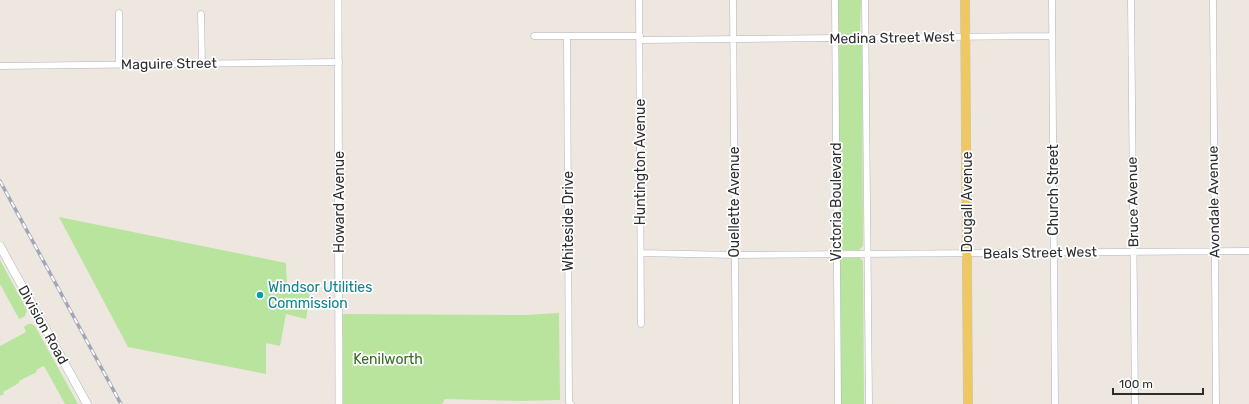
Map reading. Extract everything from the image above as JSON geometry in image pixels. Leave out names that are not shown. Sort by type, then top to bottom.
[{"type":"main road","name":"Dougall Avenue","points":[[965,0],[968,404]]},
{"type":"main road","name":"Division Road","points":[[0,246],[87,404]]},
{"type":"street","name":"Howard Avenue","points":[[338,0],[339,404]]},
{"type":"street","name":"Huntington Avenue","points":[[640,0],[641,324]]},
{"type":"street","name":"Ouellette Avenue","points":[[733,0],[736,404]]},
{"type":"street","name":"Victoria Boulevard","points":[[835,0],[838,404]]},
{"type":"street","points":[[865,0],[869,404]]},
{"type":"street","name":"Church Street","points":[[1052,0],[1055,404]]},
{"type":"street","name":"Bruce Avenue","points":[[1131,0],[1135,404]]},
{"type":"street","name":"Avondale Avenue","points":[[1212,0],[1216,404]]},
{"type":"street","points":[[118,13],[119,64]]},
{"type":"street","points":[[201,14],[202,64]]},
{"type":"street","name":"Medina Street West","points":[[534,36],[733,40],[1052,36]]},
{"type":"street","name":"Whiteside Drive","points":[[567,36],[569,402],[572,404]]},
{"type":"street","name":"Maguire Street","points":[[0,66],[339,62]]},
{"type":"street","name":"Beals Street West","points":[[640,253],[837,255],[1249,251]]},
{"type":"green space","points":[[837,0],[861,0],[860,33],[858,35],[839,34],[837,31]]},
{"type":"green space","points":[[841,42],[859,42],[862,45],[863,246],[859,250],[843,250],[839,246],[838,45]]},
{"type":"green space","points":[[59,217],[286,263],[287,288],[310,293],[306,319],[286,314],[280,346],[266,343],[266,374],[128,347]]},
{"type":"green space","points":[[842,258],[860,258],[863,261],[864,404],[840,404],[839,262]]},
{"type":"green space","points":[[0,260],[27,310],[25,316],[19,319],[0,284]]},
{"type":"green space","name":"Kenilworth","points":[[559,313],[560,400],[522,401],[445,399],[442,404],[343,404],[342,314],[525,315]]},
{"type":"green space","points":[[28,324],[35,326],[78,404],[65,404],[44,366],[36,370],[37,372],[19,381],[19,383],[3,392],[4,394],[0,396],[0,346],[26,332],[24,327]]},
{"type":"railway","points":[[0,181],[121,404]]},
{"type":"place","name":"Windsor Utilities Commission","points":[[260,295]]}]
